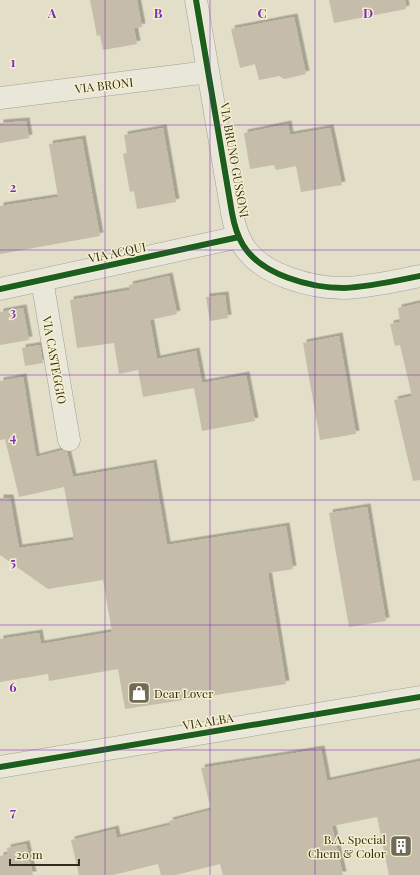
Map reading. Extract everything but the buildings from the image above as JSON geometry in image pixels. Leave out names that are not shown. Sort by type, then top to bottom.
[{"type":"street","name":"VIA BRUNO GUSSONI","points":[[196,0],[232,213],[239,237],[247,250],[265,265],[284,276],[309,284],[336,287],[356,287],[420,276]]},
{"type":"street","name":"VIA BRONI","points":[[0,98],[208,72]]},
{"type":"street","name":"VIA ACQUI","points":[[0,289],[239,237]]},
{"type":"street","name":"VIA CASTEGGIO","points":[[42,280],[69,440]]},
{"type":"street","name":"VIA ALBA","points":[[0,767],[420,697]]},
{"type":"cycle path","points":[[196,0],[233,217],[241,241],[251,255],[274,272],[288,278],[317,286],[344,288],[382,284],[420,276]]},
{"type":"cycle path","points":[[0,289],[239,237]]},
{"type":"cycle path","points":[[0,767],[420,697]]},
{"type":"place","name":"Dear Lover","points":[[139,693]]},
{"type":"place","name":"B.A. Special Chem & Color","points":[[401,846]]}]
